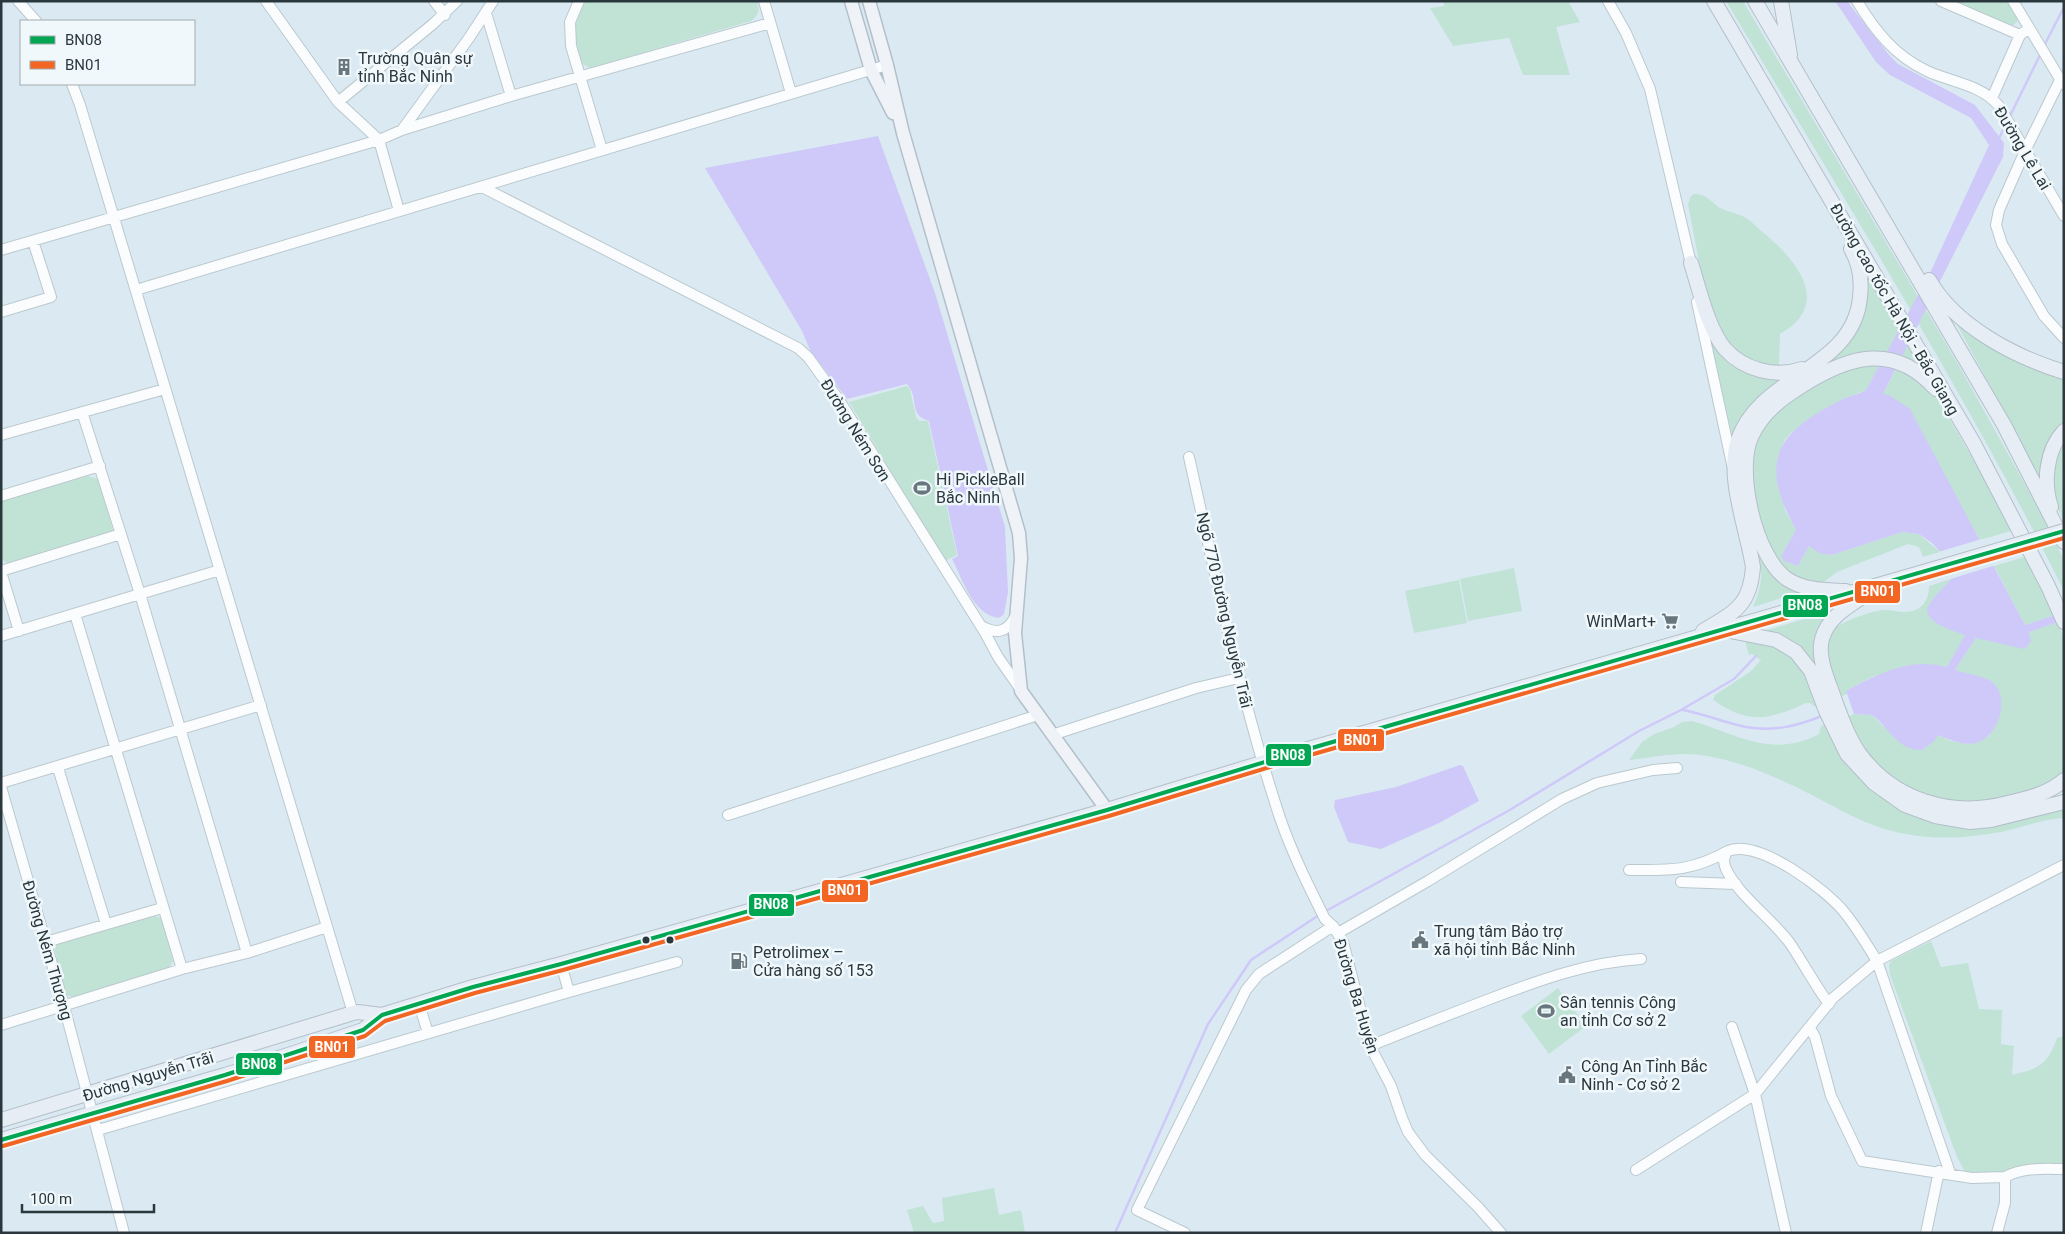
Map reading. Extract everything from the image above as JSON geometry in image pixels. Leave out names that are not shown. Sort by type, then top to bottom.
[{"type":"highway","name":"Đường cao tốc Hà Nội - Bắc Giang","points":[[1714,1],[1973,442],[2048,586],[2064,622]]},
{"type":"highway","points":[[1755,1],[2004,425],[2062,536]]},
{"type":"highway","points":[[1780,1],[1792,63]]},
{"type":"highway","points":[[1690,639],[1737,609],[1748,596],[1752,581],[1753,567],[1734,473],[1739,439],[1753,414],[1775,391],[1836,348],[1852,328],[1860,301],[1860,270],[1857,260],[1758,91],[1744,52]]},
{"type":"highway","points":[[1829,126],[1859,162],[1933,288],[1943,299],[1991,340],[2012,352],[2064,372]]},
{"type":"highway","points":[[1691,263],[1707,312],[1716,334],[1725,348],[1745,364],[1765,372],[1787,373],[1812,366]]},
{"type":"highway","points":[[1857,592],[1806,588],[1788,580],[1778,571],[1767,556],[1760,541],[1746,489],[1745,470],[1751,436],[1768,411],[1787,395],[1812,379],[1848,362],[1869,359],[1896,361],[1914,369],[1932,385],[1946,404],[1978,465],[2016,526]]},
{"type":"highway","points":[[2062,536],[2049,503],[2047,471],[2051,453],[2064,431]]},
{"type":"highway","name":"Đường Nguyễn Trãi","points":[[1,1140],[292,1054],[364,1030],[382,1015],[419,1004],[1107,810],[1920,573],[2062,536]]},
{"type":"highway","points":[[1883,584],[1832,620],[1822,639],[1821,650],[1825,672],[1846,728],[1859,752],[1875,771],[1895,788],[1913,797],[1936,805],[1962,809],[1991,807],[2033,797],[2051,789],[2064,780]]},
{"type":"highway","points":[[2048,586],[2064,631]]},
{"type":"highway","points":[[1724,630],[1776,640],[1796,652],[1811,671],[1826,711],[1847,754],[1874,783],[1905,805],[1935,816],[1970,822],[1991,820],[2064,802]]},
{"type":"highway","name":"Đường Nguyễn Trãi","points":[[1,1120],[353,1013],[382,1015]]},
{"type":"main road","points":[[851,1],[872,70],[903,133]]},
{"type":"main road","points":[[869,1],[903,133],[1017,524],[1021,558],[1016,651],[1021,690]]},
{"type":"main road","name":"Đường Ném Sơn","points":[[1021,690],[1107,810]]},
{"type":"street","points":[[18,1],[35,20]]},
{"type":"street","points":[[266,1],[338,102],[379,140],[399,211]]},
{"type":"street","points":[[434,1],[445,15]]},
{"type":"street","points":[[338,102],[433,24],[456,1]]},
{"type":"street","points":[[402,130],[493,1]]},
{"type":"street","points":[[580,1],[571,17],[570,37],[602,150]]},
{"type":"street","points":[[764,1],[791,93]]},
{"type":"street","points":[[1608,1],[1626,33],[1650,89],[1691,263],[1698,305],[1734,473]]},
{"type":"street","name":"Đường Lê Lai","points":[[1857,1],[1873,28],[1901,55],[1926,71],[1982,92],[1992,98],[1999,106],[2064,216]]},
{"type":"street","points":[[1941,1],[2027,34]]},
{"type":"street","points":[[2013,1],[2027,34],[2048,60],[2062,82],[2025,151],[1999,210],[1996,229],[2002,244],[2044,316],[2064,338]]},
{"type":"street","points":[[486,13],[511,96]]},
{"type":"street","points":[[1,250],[379,140],[402,130],[511,96],[770,22]]},
{"type":"street","points":[[1992,98],[2027,34]]},
{"type":"street","points":[[136,290],[887,65]]},
{"type":"street","points":[[72,85],[80,104],[353,1013]]},
{"type":"street","name":"Đường Ném Sơn","points":[[482,187],[798,348],[808,358],[839,400],[981,626],[998,657],[1021,690]]},
{"type":"street","points":[[1,312],[51,297],[33,241]]},
{"type":"street","points":[[1,435],[165,389]]},
{"type":"street","points":[[82,412],[181,728],[247,953]]},
{"type":"street","name":"Ngõ 770 Đường Nguyễn Trãi","points":[[1189,457],[1239,678],[1263,763]]},
{"type":"street","points":[[1,496],[100,466]]},
{"type":"street","points":[[19,631],[1,572],[121,534]]},
{"type":"street","points":[[1,636],[220,570]]},
{"type":"street","points":[[75,614],[162,908],[182,969]]},
{"type":"street","points":[[981,626],[992,631],[1005,630],[1010,626],[1017,614]]},
{"type":"street","points":[[1052,735],[1196,688],[1239,678]]},
{"type":"street","points":[[1,783],[58,768],[114,748],[261,705]]},
{"type":"street","points":[[728,816],[1038,715]]},
{"type":"street","name":"Đường Ba Huyện","points":[[1263,763],[1281,820],[1316,900],[1343,942],[1370,1046],[1391,1086],[1402,1118],[1418,1147],[1485,1214],[1501,1233]]},
{"type":"street","points":[[58,768],[106,924]]},
{"type":"street","points":[[1185,1233],[1137,1210],[1246,990],[1259,974],[1332,927],[1428,881],[1562,799],[1597,783],[1653,770],[1676,768]]},
{"type":"street","name":"Đường Ném Thượng","points":[[1,787],[64,1006],[124,1233]]},
{"type":"street","points":[[1628,870],[1684,869],[1699,865],[1736,848],[1756,852],[1806,878],[1844,911],[1877,961],[1950,1173]]},
{"type":"street","points":[[1728,851],[1724,859],[1724,866],[1736,884],[1789,943],[1812,981],[1829,1004]]},
{"type":"street","points":[[1636,1170],[1755,1094],[1833,998],[1877,961],[2064,865]]},
{"type":"street","points":[[1680,882],[1736,884]]},
{"type":"street","points":[[46,942],[162,908]]},
{"type":"street","points":[[1,1025],[182,969],[247,953],[327,927]]},
{"type":"street","points":[[1370,1046],[1446,1015],[1567,971],[1614,960],[1641,959]]},
{"type":"street","points":[[98,1130],[677,962]]},
{"type":"street","points":[[561,964],[569,992]]},
{"type":"street","points":[[419,1004],[428,1033]]},
{"type":"street","points":[[1732,1027],[1755,1094],[1786,1233]]},
{"type":"street","points":[[1810,1028],[1815,1037],[1831,1096],[1862,1161],[1950,1173],[1972,1178],[2005,1177],[2027,1170],[2051,1168],[2064,1170]]},
{"type":"street","points":[[292,1054],[297,1071]]},
{"type":"street","points":[[176,1089],[181,1105]]},
{"type":"street","points":[[1926,1233],[1939,1172]]},
{"type":"street","points":[[1997,1233],[2005,1203],[2005,1177]]},
{"type":"green space","points":[[586,1],[757,1],[759,10],[756,17],[751,21],[590,68],[581,63],[574,31]]},
{"type":"green space","points":[[1443,1],[1568,1],[1580,22],[1556,27],[1570,75],[1523,75],[1509,38],[1453,46],[1430,8],[1444,6]]},
{"type":"green space","points":[[1726,1],[1743,1],[1958,364],[2036,504],[2064,560],[2064,591],[1985,441],[1901,293]]},
{"type":"green space","points":[[1958,1],[2008,1],[2018,18],[2017,22],[2011,27],[1958,3]]},
{"type":"green space","points":[[1694,194],[1705,197],[1720,208],[1740,215],[1750,221],[1785,253],[1803,280],[1807,295],[1805,308],[1796,322],[1780,334],[1779,366],[1763,364],[1741,354],[1723,338],[1717,327],[1706,294],[1688,205],[1690,197]]},
{"type":"green space","points":[[1868,270],[1924,372],[1838,359],[1823,366],[1866,295]]},
{"type":"green space","points":[[1955,321],[2006,356],[2034,370],[2064,379],[2064,426],[2040,478]]},
{"type":"green space","points":[[1708,335],[1724,353],[1782,379],[1745,415],[1732,435]]},
{"type":"green space","points":[[1880,365],[1866,390],[1846,398],[1807,420],[1785,440],[1777,460],[1785,510],[1796,530],[1781,556],[1785,561],[1798,566],[1809,546],[1832,555],[1902,532],[1919,534],[1940,552],[1923,557],[1919,547],[1908,544],[1837,572],[1820,585],[1813,584],[1790,575],[1780,565],[1766,539],[1754,497],[1751,451],[1767,417],[1805,387],[1857,366]]},
{"type":"green space","points":[[1897,367],[1908,372],[1935,394],[2014,530],[1980,540],[1954,494],[1883,394]]},
{"type":"green space","name":"Hi PickleBall Bắc Ninh","points":[[907,386],[910,389],[916,417],[919,421],[928,421],[957,555],[945,561],[849,402]]},
{"type":"green space","points":[[2064,437],[2064,523],[2050,487],[2060,441]]},
{"type":"green space","points":[[88,476],[98,479],[113,530],[110,534],[9,564],[1,559],[1,501]]},
{"type":"green space","points":[[1757,549],[1801,592],[1753,607],[1761,578],[1761,564]]},
{"type":"green space","points":[[2028,556],[2055,615],[2025,625],[1994,566]]},
{"type":"green space","points":[[1514,568],[1522,611],[1468,621],[1460,579]]},
{"type":"green space","points":[[1951,579],[1929,606],[1930,618],[1951,630],[1966,634],[1947,667],[1939,665],[1874,676],[1846,691],[1847,694],[1840,697],[1827,657],[1827,644],[1832,631],[1849,620],[1873,612],[1915,610],[1926,601],[1929,586]]},
{"type":"green space","points":[[1459,580],[1467,623],[1414,633],[1405,591]]},
{"type":"green space","points":[[1829,612],[1822,624],[1820,672],[1760,632]]},
{"type":"green space","points":[[2058,622],[2064,639],[2064,773],[2051,783],[2029,792],[1985,802],[1945,800],[1912,789],[1897,781],[1870,759],[1860,745],[1848,717],[1854,714],[1872,715],[1884,727],[1938,735],[1951,741],[1969,744],[1989,736],[1999,717],[1972,676],[1955,670],[1976,638],[2030,635],[2028,632]]},
{"type":"green space","points":[[1745,641],[1773,646],[1784,652],[1801,669],[1820,704],[1815,707],[1810,703],[1806,703],[1781,713],[1759,717],[1738,713],[1713,700],[1715,695],[1751,671],[1761,660],[1752,654],[1749,655]]},
{"type":"green space","points":[[1692,721],[1755,742],[1770,744],[1802,741],[1819,734],[1821,726],[1827,724],[1859,776],[1890,803],[1900,809],[1933,820],[2064,805],[2064,818],[1977,836],[1942,838],[1918,836],[1892,831],[1865,822],[1789,784],[1731,761],[1686,754],[1629,760],[1642,742],[1654,734],[1682,722]]},
{"type":"green space","points":[[151,915],[161,918],[173,961],[168,969],[73,997],[66,995],[54,947],[57,941]]},
{"type":"green space","points":[[1931,941],[1941,967],[1968,963],[1979,1009],[2002,1010],[2001,1044],[2014,1046],[2012,1075],[2036,1068],[2046,1060],[2057,1038],[2064,1036],[2064,1165],[2004,1174],[1965,1172],[1957,1157],[1890,975],[1889,966],[1891,961]]},
{"type":"green space","points":[[1558,988],[1586,1026],[1549,1054],[1521,1016]]},
{"type":"green space","points":[[994,1188],[999,1215],[1021,1210],[1025,1233],[914,1233],[907,1210],[923,1206],[933,1223],[944,1221],[942,1198]]},
{"type":"shaded area","points":[[1835,1],[1847,1],[1898,64],[1975,105],[2004,143],[2003,157],[1883,394],[1889,395],[1910,409],[2025,625],[2064,612],[2064,620],[2029,632],[2031,642],[2024,649],[1976,638],[1955,670],[1989,680],[1996,686],[2000,694],[2001,703],[2000,713],[1993,731],[1979,742],[1969,744],[1938,735],[1934,741],[1922,750],[1906,747],[1872,715],[1854,714],[1846,691],[1882,673],[1907,666],[1933,664],[1947,667],[1965,635],[1940,625],[1927,612],[1933,599],[1951,579],[1943,555],[1932,543],[1919,534],[1902,532],[1832,555],[1819,553],[1809,546],[1798,566],[1784,561],[1781,556],[1796,530],[1784,505],[1778,484],[1776,466],[1780,450],[1789,436],[1803,423],[1845,398],[1866,390],[1930,273],[1989,145],[1971,118],[1890,75],[1876,62]]},
{"type":"shaded area","points":[[878,136],[935,293],[1005,527],[1008,592],[1004,614],[999,618],[990,615],[976,604],[952,559],[958,556],[929,421],[918,414],[911,389],[907,384],[847,399],[810,350],[802,331],[705,168]]},
{"type":"shaded area","points":[[1460,765],[1463,766],[1479,801],[1439,823],[1381,849],[1348,842],[1334,807],[1335,800],[1396,787]]},
{"type":"pier","points":[[1982,539],[1996,565],[1947,580],[1938,552]]},
{"type":"waterway","points":[[2044,46],[2064,7]]},
{"type":"waterway","points":[[2009,118],[2041,53]]},
{"type":"waterway","points":[[1999,138],[2006,125]]},
{"type":"waterway","points":[[1324,912],[1508,811],[1639,731],[1681,710],[1734,679],[1756,656]]},
{"type":"waterway","points":[[1683,710],[1738,725],[1766,729],[1803,723],[1822,716]]},
{"type":"waterway","points":[[1115,1233],[1208,1024],[1251,960],[1319,915]]},
{"type":"transit line","name":"BN08","points":[[1,1140],[225,1075],[363,1030],[382,1015],[473,987],[561,964],[1107,810],[1291,754],[2064,531]]},
{"type":"transit line","name":"BN01","points":[[3,1146],[227,1081],[365,1036],[385,1021],[475,993],[563,970],[1109,816],[1293,760],[2064,538]]},
{"type":"place","name":"Trường Quân sự tỉnh Bắc Ninh","points":[[344,67]]},
{"type":"place","name":"Hi PickleBall Bắc Ninh","points":[[922,488]]},
{"type":"place","name":"WinMart+","points":[[1670,621]]},
{"type":"place","name":"Trung tâm Bảo trợ xã hội tỉnh Bắc Ninh","points":[[1420,940]]},
{"type":"place","name":"Petrolimex – Cửa hàng số 153","points":[[739,961]]},
{"type":"place","name":"Sân tennis Công an tỉnh Cơ sở 2","points":[[1546,1011]]},
{"type":"place","name":"Công An Tỉnh Bắc Ninh - Cơ sở 2","points":[[1567,1075]]}]
